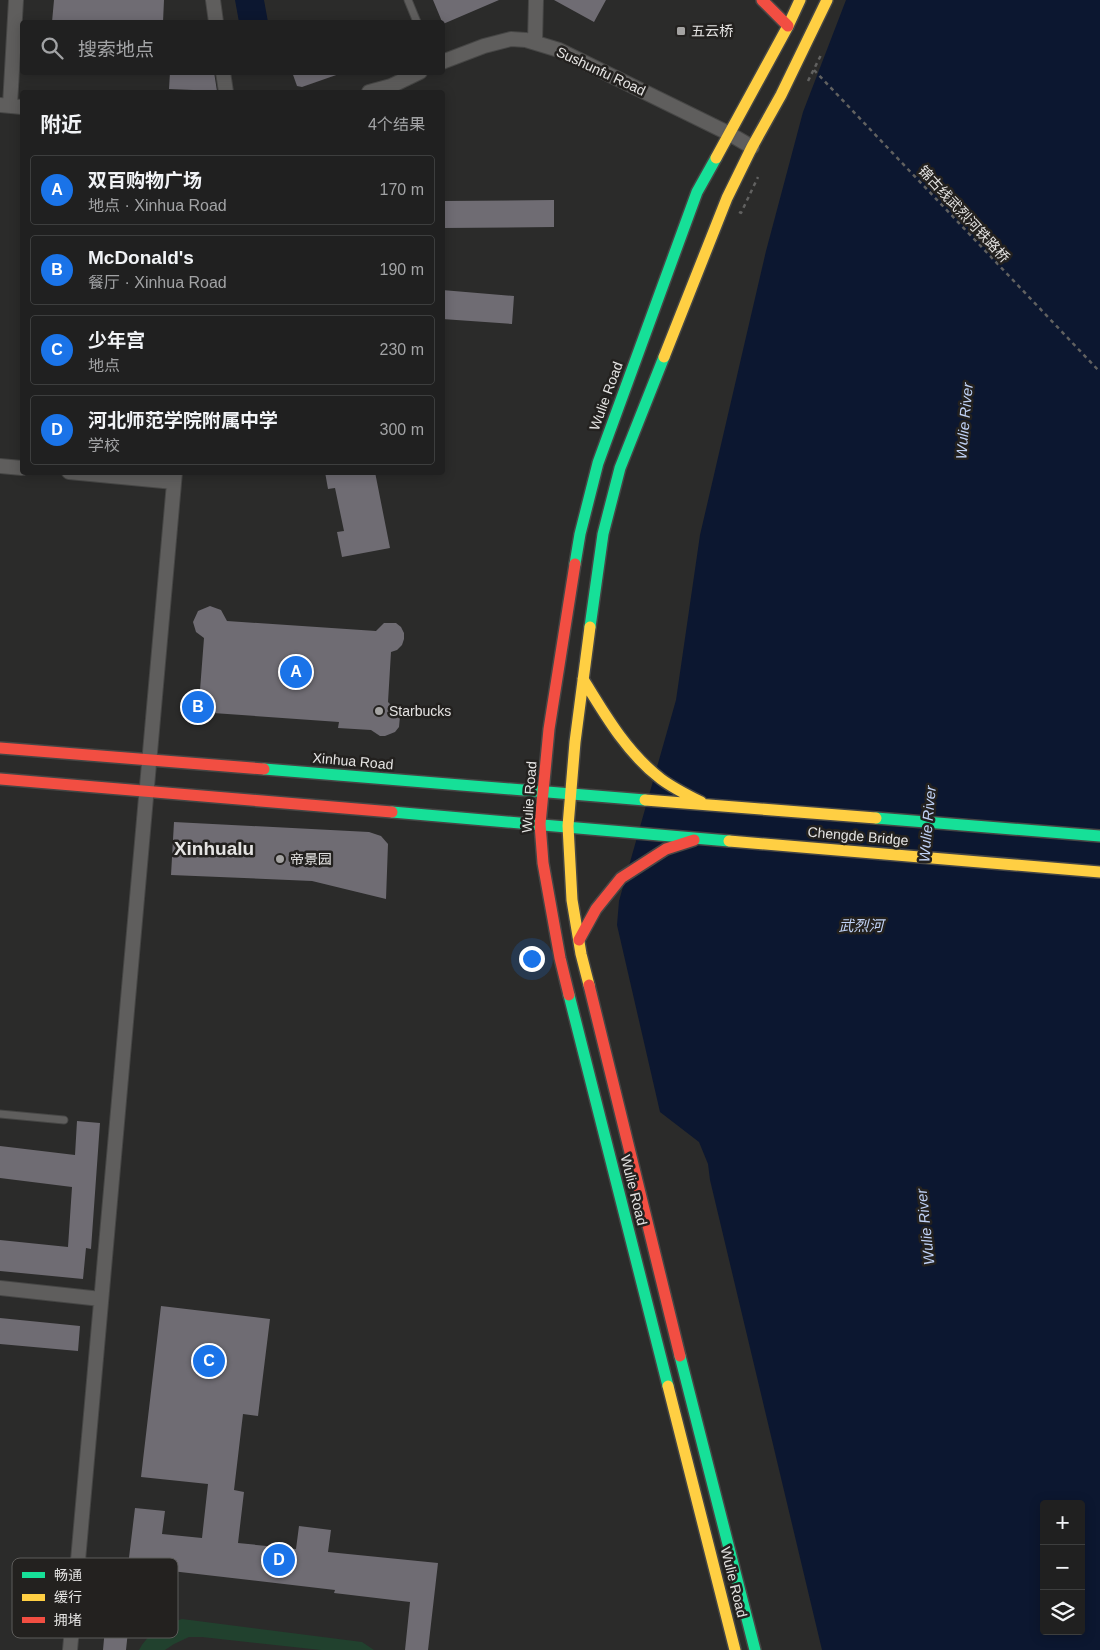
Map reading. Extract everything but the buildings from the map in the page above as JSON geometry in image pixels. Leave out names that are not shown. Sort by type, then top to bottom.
[{"type":"main road","points":[[762,0],[788,26]]},
{"type":"main road","name":"Wulie Road","points":[[735,1650],[560,958],[543,863],[540,824],[549,729],[580,534],[598,463],[697,192],[788,26],[800,0]]},
{"type":"main road","name":"Wulie Road","points":[[755,1650],[633,1170],[579,940],[572,900],[568,826],[583,679],[603,534],[620,468],[727,198],[752,147],[781,95],[827,0]]},
{"type":"main road","points":[[583,679],[632,754],[661,780],[704,804]]},
{"type":"main road","name":"Xinhua Road","points":[[0,748],[634,800],[704,804]]},
{"type":"main road","points":[[0,779],[702,837]]},
{"type":"main road","name":"Chengde Bridge","points":[[704,804],[1100,836]]},
{"type":"main road","points":[[579,940],[596,909],[621,878],[666,849],[702,837]]},
{"type":"main road","name":"Chengde Bridge","points":[[702,837],[1100,872]]},
{"type":"street","points":[[11,106],[16,0]]},
{"type":"street","points":[[213,0],[216,20]]},
{"type":"street","points":[[535,42],[536,0]]},
{"type":"street","name":"Sushunfu Road","points":[[445,61],[484,46],[511,39],[535,42],[559,50],[728,133],[752,147]]},
{"type":"street","points":[[223,75],[226,90]]},
{"type":"street","points":[[376,90],[391,86],[414,75]]},
{"type":"street","points":[[0,466],[20,468]]},
{"type":"street","points":[[78,1558],[174,477],[132,475]]},
{"type":"street","points":[[0,1288],[101,1299]]},
{"type":"lane","points":[[408,0],[416,20]]},
{"type":"lane","points":[[0,1114],[64,1120]]},
{"type":"path","name":"锦古线武烈河铁路桥","points":[[814,70],[1100,372]]},
{"type":"green space","points":[[182,1619],[362,1642],[374,1650],[321,1650],[189,1637],[165,1650],[139,1650],[148,1638],[178,1638],[178,1621]]},
{"type":"water","points":[[235,0],[264,0],[268,20],[239,20]]},
{"type":"water","name":"武烈河","points":[[846,0],[1100,0],[1100,1650],[822,1650],[710,1180],[708,1164],[699,1142],[660,1112],[617,925],[619,901],[676,700],[700,535],[766,251],[803,112]]},
{"type":"traffic: fast","points":[[575,564],[580,534],[598,463],[697,192],[716,158]]},
{"type":"traffic: fast","points":[[590,627],[603,534],[620,468],[664,357]]},
{"type":"traffic: fast","points":[[264,769],[645,800]]},
{"type":"traffic: fast","points":[[392,812],[729,841]]},
{"type":"traffic: fast","points":[[876,818],[1100,836]]},
{"type":"traffic: fast","points":[[569,995],[668,1386]]},
{"type":"traffic: fast","points":[[680,1356],[755,1650]]},
{"type":"traffic: slow","points":[[716,158],[788,26],[800,0]]},
{"type":"traffic: slow","points":[[664,357],[727,198],[752,147],[781,95],[827,0]]},
{"type":"traffic: slow","points":[[589,985],[581,954],[572,900],[568,826],[575,742],[590,627]]},
{"type":"traffic: slow","points":[[583,679],[618,733],[649,769],[680,791],[701,802]]},
{"type":"traffic: slow","points":[[645,800],[876,818]]},
{"type":"traffic: slow","points":[[729,841],[1100,872]]},
{"type":"traffic: slow","points":[[668,1386],[735,1650]]},
{"type":"traffic: jam","points":[[762,0],[788,26]]},
{"type":"traffic: jam","points":[[569,995],[560,958],[543,863],[540,824],[549,729],[575,564]]},
{"type":"traffic: jam","points":[[0,748],[264,769]]},
{"type":"traffic: jam","points":[[0,779],[392,812]]},
{"type":"traffic: jam","points":[[579,940],[596,909],[621,878],[666,849],[694,840]]},
{"type":"traffic: jam","points":[[589,985],[680,1356]]},
{"type":"place","name":"五云桥","points":[[681,31]]},
{"type":"place","name":"双百购物广场","points":[[296,672]]},
{"type":"place","name":"McDonald's","points":[[198,707]]},
{"type":"place","name":"Starbucks","points":[[379,711]]},
{"type":"place","name":"帝景园","points":[[280,859]]},
{"type":"place","name":"少年宫","points":[[209,1361]]},
{"type":"place","name":"河北师范学院附属中学","points":[[279,1560]]},
{"type":"district","name":"Xinhualu","points":[[214,848]]},
{"type":"water label","name":"Wulie River","points":[[964,421]]},
{"type":"water label","name":"Wulie River","points":[[927,824]]},
{"type":"water label","name":"Wulie River","points":[[925,1227]]}]
